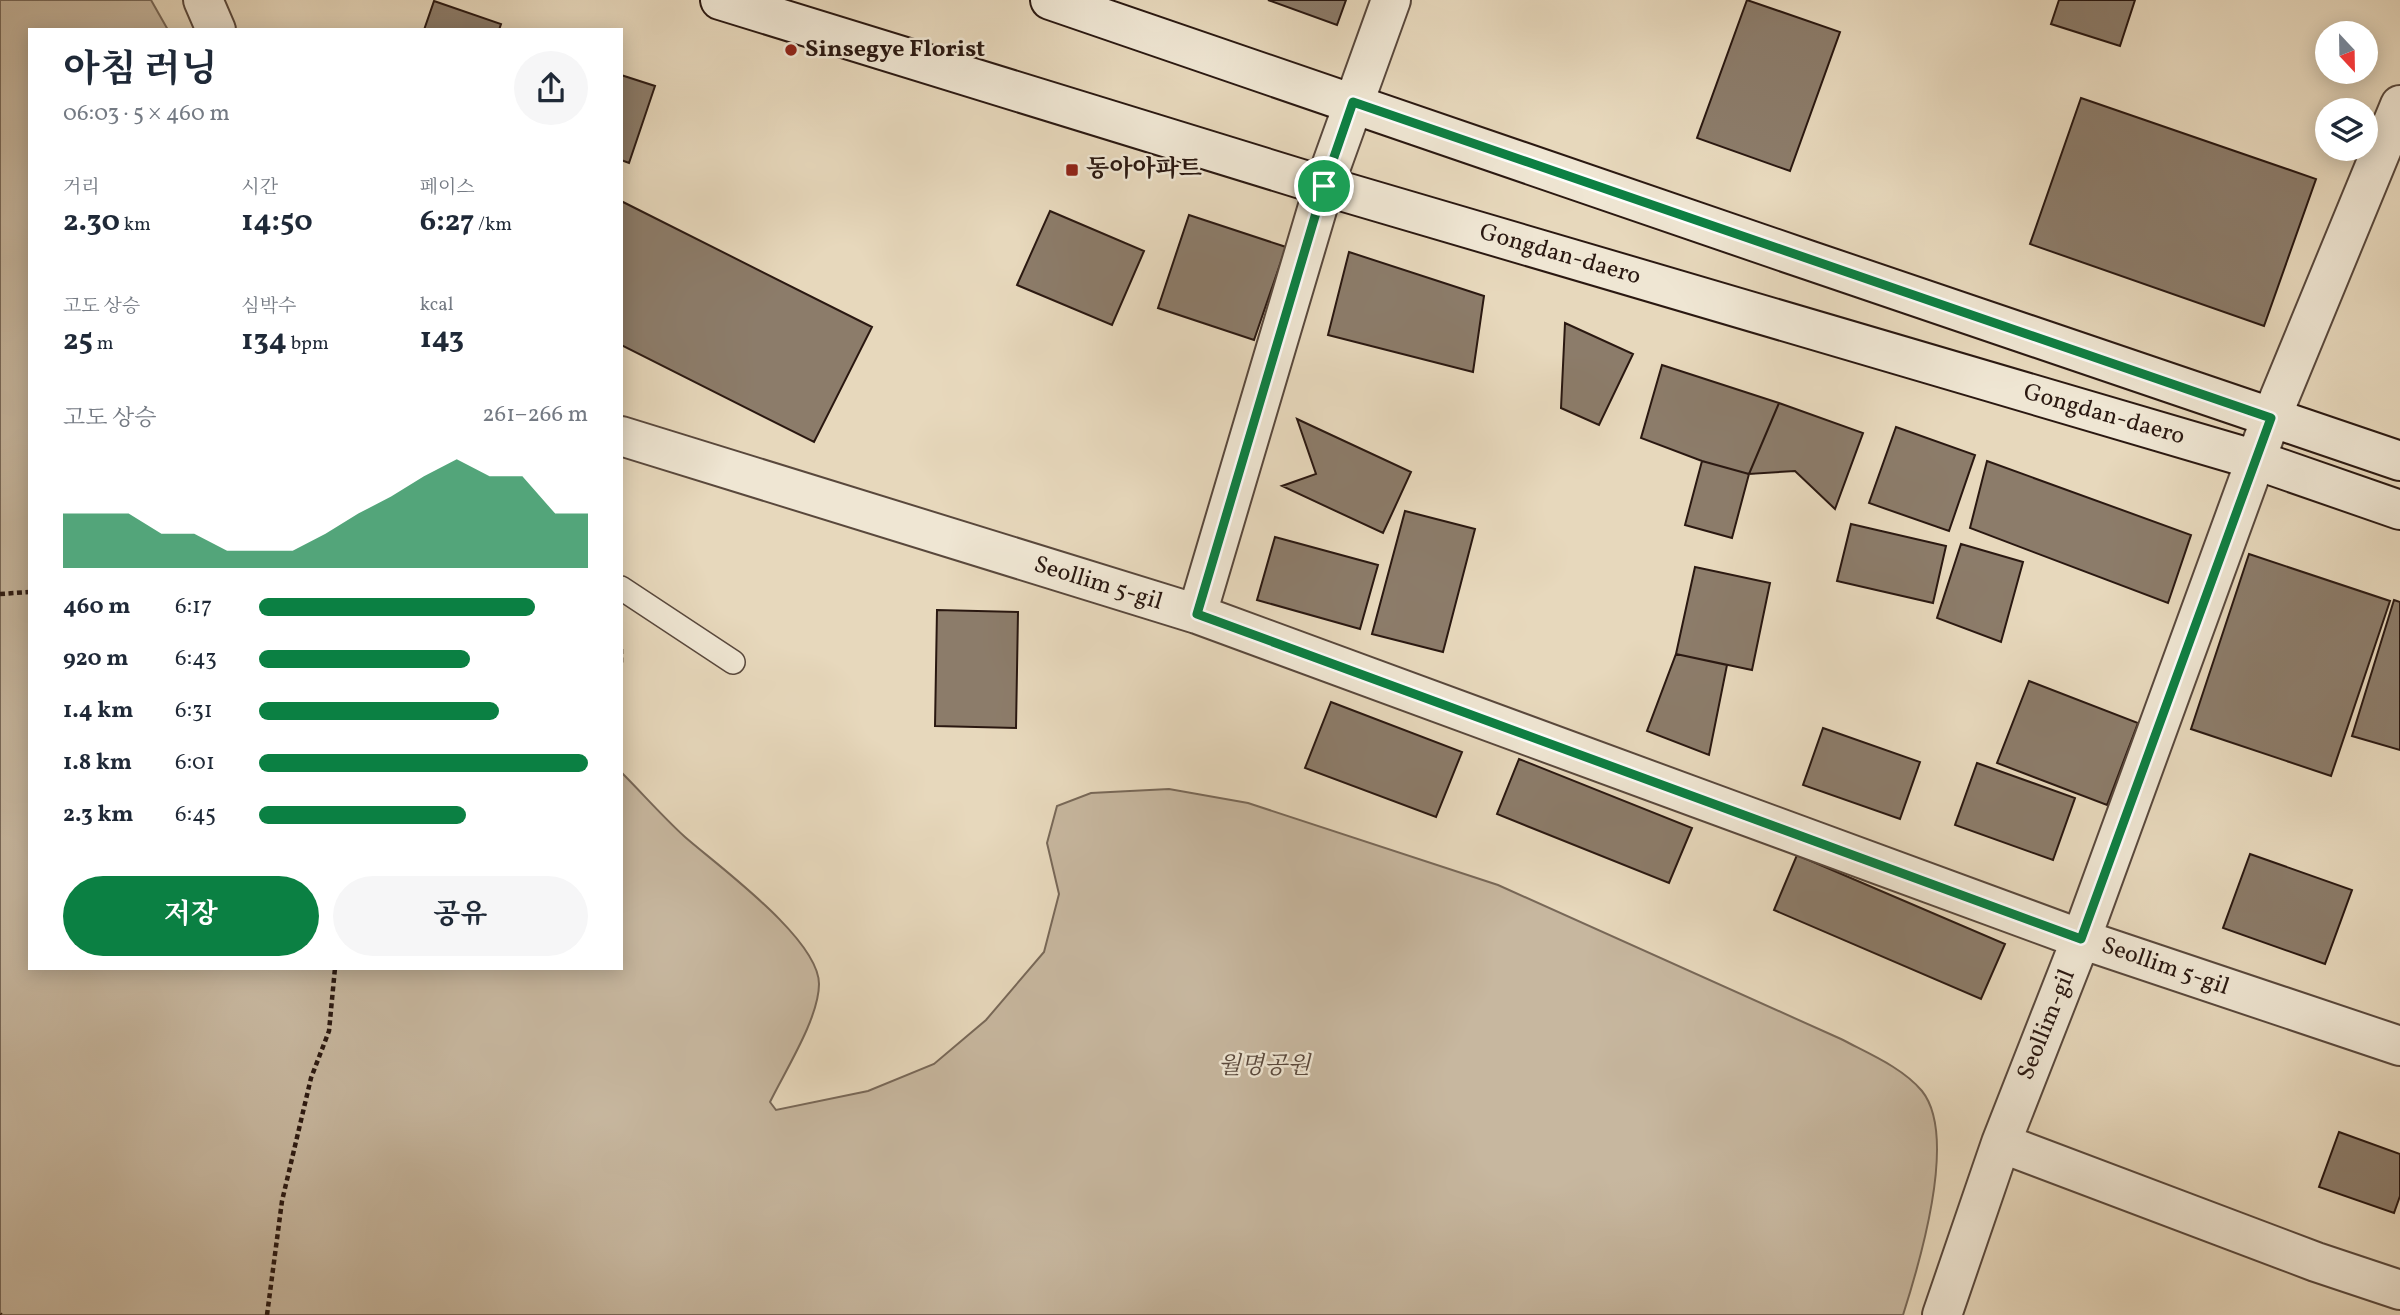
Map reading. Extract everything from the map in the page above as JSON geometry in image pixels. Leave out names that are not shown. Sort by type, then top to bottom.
[{"type":"street","points":[[203,0],[215,28]]},
{"type":"street","name":"Gongdan-daero","points":[[720,0],[1324,186],[2256,460],[2400,510]]},
{"type":"street","name":"Gongdan-daero","points":[[1050,0],[2400,461]]},
{"type":"street","points":[[1197,614],[1324,186],[1391,0]]},
{"type":"street","name":"Seollim-gil","points":[[1942,1315],[2001,1143],[2081,939],[2271,418],[2400,105]]},
{"type":"street","name":"Seollim 5-gil","points":[[623,437],[1197,614],[2081,939],[2400,1046]]},
{"type":"street","points":[[2001,1143],[2316,1262],[2400,1290]]},
{"type":"lane","points":[[623,589],[733,662]]},
{"type":"path","points":[[0,594],[28,592]]},
{"type":"path","points":[[267,1315],[282,1200],[312,1078],[329,1031],[335,970]]},
{"type":"green space","name":"월명공원","points":[[0,0],[151,0],[167,28],[28,28],[28,970],[623,970],[623,774],[685,837],[764,904],[803,946],[815,966],[819,984],[818,998],[807,1028],[770,1102],[776,1110],[868,1091],[934,1064],[986,1020],[1044,952],[1059,894],[1047,843],[1057,806],[1091,793],[1169,789],[1248,803],[1498,885],[1841,1039],[1884,1061],[1914,1082],[1932,1111],[1936,1138],[1936,1168],[1926,1234],[1903,1315],[0,1315]]},
{"type":"building","points":[[1268,0],[1346,0],[1337,25]]},
{"type":"building","points":[[1747,0],[1840,32],[1790,171],[1697,138]]},
{"type":"building","points":[[2059,0],[2135,0],[2120,46],[2051,24]]},
{"type":"building","points":[[434,1],[501,24],[500,28],[425,28]]},
{"type":"building","points":[[623,76],[655,86],[629,163],[623,161]]},
{"type":"building","points":[[2081,98],[2316,179],[2264,326],[2030,244]]},
{"type":"building","points":[[623,202],[872,327],[814,442],[623,346]]},
{"type":"building","points":[[1050,211],[1144,251],[1112,325],[1017,285]]},
{"type":"building","points":[[1189,215],[1286,247],[1254,340],[1158,308]]},
{"type":"building","points":[[1349,252],[1484,296],[1473,372],[1328,335]]},
{"type":"building","points":[[1565,323],[1633,354],[1599,425],[1561,408]]},
{"type":"building","points":[[1662,365],[1779,403],[1749,474],[1702,461],[1641,438]]},
{"type":"building","points":[[1779,403],[1863,433],[1835,509],[1795,471],[1749,474]]},
{"type":"building","points":[[1297,419],[1411,472],[1383,533],[1282,486],[1316,474]]},
{"type":"building","points":[[1896,427],[1975,455],[1949,531],[1869,503]]},
{"type":"building","points":[[1702,461],[1749,474],[1732,538],[1685,525]]},
{"type":"building","points":[[1987,461],[2191,535],[2168,603],[1970,528]]},
{"type":"building","points":[[1405,511],[1475,529],[1443,652],[1372,634]]},
{"type":"building","points":[[1851,524],[1946,546],[1933,603],[1837,581]]},
{"type":"building","points":[[1275,537],[1378,565],[1360,629],[1257,600]]},
{"type":"building","points":[[1961,544],[2023,562],[2001,642],[1937,618]]},
{"type":"building","points":[[2249,554],[2390,601],[2331,776],[2191,729]]},
{"type":"building","points":[[1695,567],[1770,583],[1752,670],[1676,654]]},
{"type":"building","points":[[2394,600],[2400,602],[2400,750],[2352,736]]},
{"type":"building","points":[[937,610],[1018,612],[1016,728],[935,726]]},
{"type":"building","points":[[1676,654],[1727,665],[1709,755],[1647,731]]},
{"type":"building","points":[[2029,681],[2138,723],[2107,805],[1997,763]]},
{"type":"building","points":[[1331,702],[1462,752],[1436,817],[1305,768]]},
{"type":"building","points":[[1823,728],[1920,762],[1900,819],[1803,785]]},
{"type":"building","points":[[1519,759],[1692,828],[1669,883],[1497,814]]},
{"type":"building","points":[[1977,763],[2075,798],[2053,860],[1955,825]]},
{"type":"building","points":[[2250,854],[2352,890],[2325,964],[2223,928]]},
{"type":"building","points":[[1797,855],[2005,944],[1981,999],[1774,910]]},
{"type":"building","points":[[2339,1132],[2400,1154],[2400,1196],[2394,1213],[2319,1187]]},
{"type":"place","name":"Sinsegye Florist","points":[[791,50]]},
{"type":"place","name":"동아아파트","points":[[1072,170]]},
{"type":"route","points":[[1353,102],[2271,418],[2081,939],[1197,614],[1324,186],[1353,102]]}]
